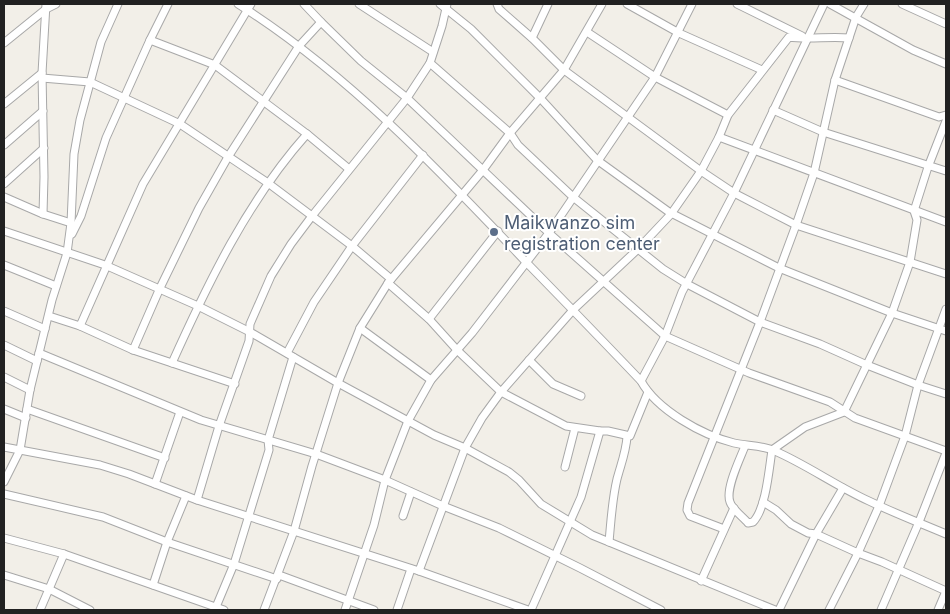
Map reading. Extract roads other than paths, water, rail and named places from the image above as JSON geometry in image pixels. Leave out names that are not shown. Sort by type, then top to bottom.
[{"type":"street","points":[[4,43],[46,6],[56,4]]},
{"type":"street","points":[[4,482],[20,450],[30,390],[56,286],[70,240],[74,154],[80,120],[101,42],[118,4]]},
{"type":"street","points":[[70,240],[81,216],[106,138],[168,4]]},
{"type":"street","points":[[238,4],[249,7],[299,46],[387,121],[462,193],[641,381],[648,392],[666,410],[713,438],[772,450],[879,506],[946,534]]},
{"type":"street","points":[[304,4],[361,61],[407,98],[549,232],[665,336],[740,369],[830,402],[855,418],[946,452],[919,522],[881,610]]},
{"type":"street","points":[[359,4],[433,52]]},
{"type":"street","points":[[497,4],[499,9],[564,70],[701,171],[734,193],[796,224],[946,274]]},
{"type":"street","points":[[532,38],[548,4]]},
{"type":"street","points":[[264,610],[294,531],[338,383],[360,328],[389,281],[564,70],[602,4]]},
{"type":"street","points":[[627,4],[679,32],[762,70]]},
{"type":"street","points":[[345,610],[374,525],[385,480],[408,421],[431,380],[472,333],[549,232],[655,77],[692,4]]},
{"type":"street","points":[[737,4],[807,39]]},
{"type":"street","points":[[641,381],[665,336],[686,284],[734,193],[824,4]]},
{"type":"street","points":[[830,4],[914,50],[946,64]]},
{"type":"street","points":[[724,529],[690,516],[687,510],[688,503],[760,322],[814,173],[835,80],[856,17],[864,4]]},
{"type":"street","points":[[902,4],[912,6],[946,24]]},
{"type":"street","points":[[197,500],[219,426],[249,341],[250,324],[272,276],[291,244],[407,98],[430,63],[442,26],[444,5]]},
{"type":"street","points":[[444,5],[471,29],[541,99],[597,160],[671,214],[779,268],[892,313],[943,330]]},
{"type":"street","points":[[43,214],[42,76],[46,6]]},
{"type":"street","points":[[80,326],[105,265],[143,184],[249,7]]},
{"type":"street","points":[[133,350],[160,288],[199,208],[228,156],[299,46],[322,22]]},
{"type":"street","points":[[587,32],[655,77],[728,115]]},
{"type":"street","points":[[396,610],[443,506],[465,448],[482,418],[501,392],[573,310],[638,249],[671,214],[701,171],[728,115],[789,37],[807,39],[831,36],[849,38]]},
{"type":"street","points":[[150,40],[215,65],[307,134],[349,169]]},
{"type":"street","points":[[430,63],[510,133],[518,145],[573,197],[663,269],[686,284],[760,322],[820,344],[918,386],[946,394]]},
{"type":"street","points":[[4,104],[42,76],[90,82],[180,124],[268,183],[352,246],[429,319],[457,350],[501,392],[566,426],[608,431],[628,437]]},
{"type":"street","points":[[835,80],[939,117],[946,116]]},
{"type":"street","points":[[773,110],[823,132],[946,171]]},
{"type":"street","points":[[4,145],[43,111]]},
{"type":"street","points":[[745,446],[732,481],[729,496],[730,504],[748,523],[753,522],[757,518],[772,450],[805,427],[844,412],[892,313],[910,262],[917,220],[914,211],[928,166],[946,121]]},
{"type":"street","points":[[172,363],[198,306],[224,256],[268,183],[307,134]]},
{"type":"street","points":[[719,137],[946,222]]},
{"type":"street","points":[[4,184],[44,148]]},
{"type":"street","points":[[4,538],[64,554],[220,609],[269,450],[268,440],[290,355],[314,302],[352,246],[422,155]]},
{"type":"street","points":[[4,196],[43,214],[71,223]]},
{"type":"street","points":[[4,231],[105,265],[198,306],[250,332],[338,383],[434,435],[465,448],[509,472],[541,504],[569,523],[701,581],[775,610]]},
{"type":"street","points":[[429,319],[498,231]]},
{"type":"street","points":[[4,265],[56,286]]},
{"type":"street","points":[[829,610],[879,506],[905,436],[918,386],[943,330],[946,309]]},
{"type":"street","points":[[4,311],[45,329]]},
{"type":"street","points":[[49,316],[80,326],[133,350],[235,384]]},
{"type":"street","points":[[360,328],[431,380]]},
{"type":"street","points":[[4,345],[37,362]]},
{"type":"street","points":[[40,353],[180,412],[219,426],[316,454],[385,480],[499,528],[661,610]]},
{"type":"street","points":[[529,360],[553,384],[581,396]]},
{"type":"street","points":[[4,378],[30,390]]},
{"type":"street","points":[[609,542],[617,480],[626,454],[628,437],[632,432],[648,392]]},
{"type":"street","points":[[4,409],[26,418]]},
{"type":"street","points":[[27,409],[164,458]]},
{"type":"street","points":[[155,484],[180,412]]},
{"type":"street","points":[[565,467],[575,428]]},
{"type":"street","points":[[4,447],[100,465],[197,500],[415,570],[530,610],[586,484],[600,431]]},
{"type":"street","points":[[779,610],[816,534],[843,488]]},
{"type":"street","points":[[403,516],[411,492]]},
{"type":"street","points":[[4,494],[103,517],[167,542],[374,610]]},
{"type":"street","points":[[153,585],[167,542],[186,496]]},
{"type":"street","points":[[762,502],[776,510],[791,524],[808,533],[816,534],[946,591],[938,610]]},
{"type":"street","points":[[701,581],[734,508]]},
{"type":"street","points":[[40,610],[64,554]]},
{"type":"street","points":[[4,575],[49,589],[90,610]]},
{"type":"place","name":"Maikwanzo sim registration center","points":[[494,232]]}]
